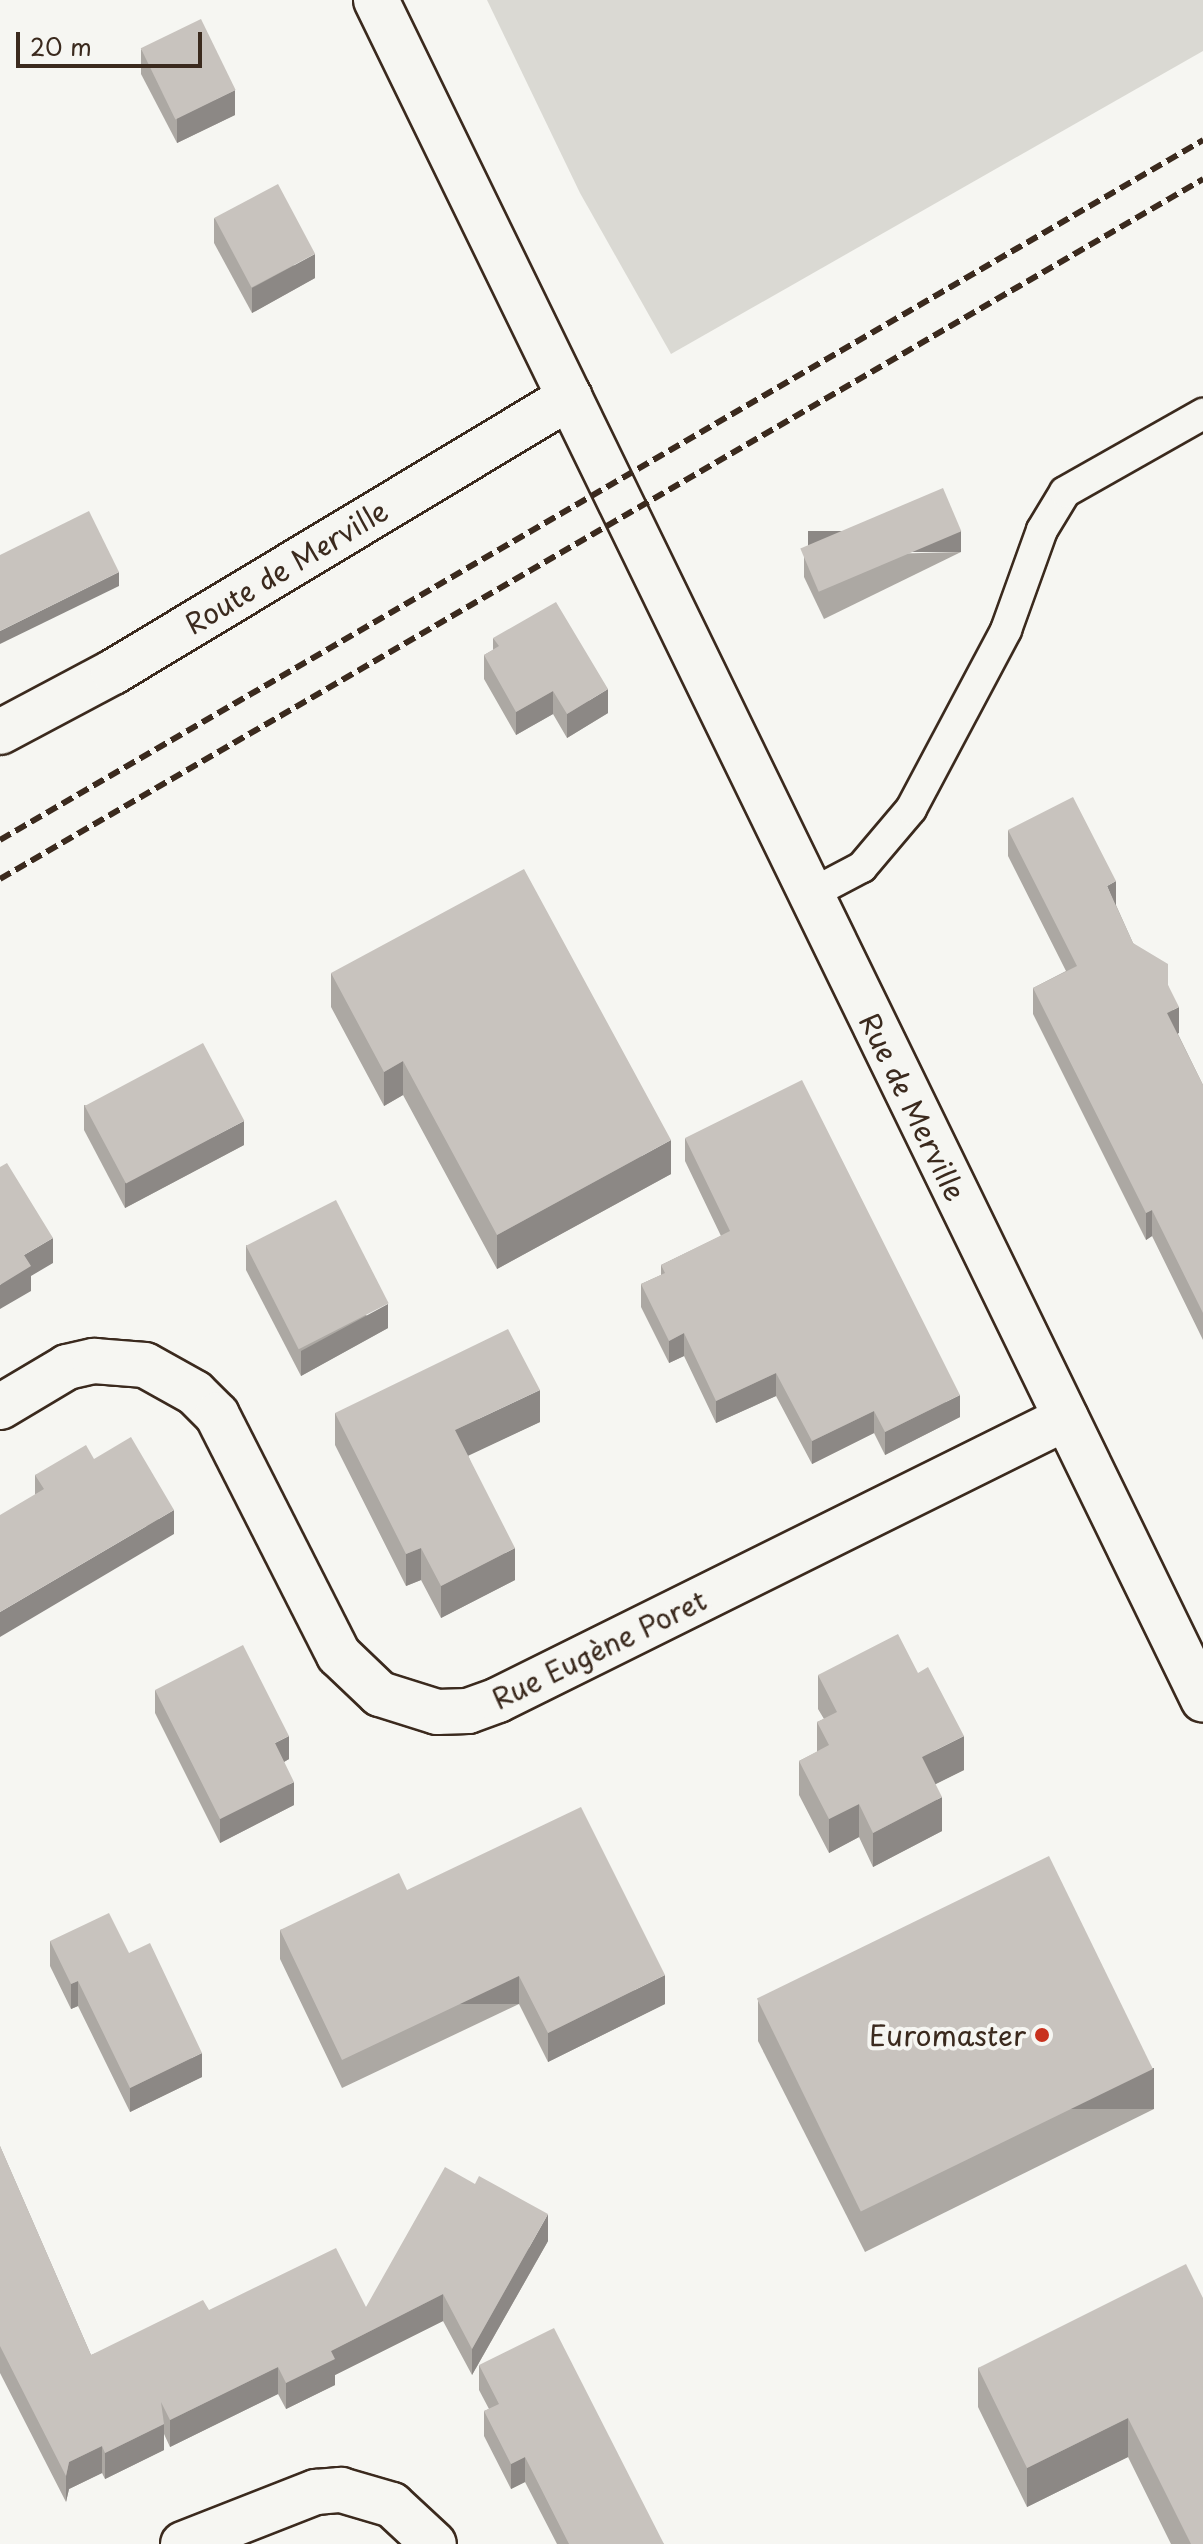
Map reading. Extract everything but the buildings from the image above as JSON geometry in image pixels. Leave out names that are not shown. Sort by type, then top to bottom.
[{"type":"street","points":[[376,0],[570,397]]},
{"type":"street","name":"Rue de Merville","points":[[570,397],[809,895],[1203,1699]]},
{"type":"street","name":"Route de Merville","points":[[0,732],[113,672],[570,397]]},
{"type":"street","name":"Rue Eugène Poret","points":[[0,1407],[67,1367],[94,1361],[145,1365],[195,1393],[217,1415],[339,1655],[380,1694],[437,1712],[468,1711],[498,1700],[1066,1418]]},
{"type":"street","points":[[183,2544],[316,2492],[341,2490],[392,2505],[434,2544]]},
{"type":"lane","points":[[809,895],[862,867],[903,820],[1006,630],[1042,530],[1065,492],[1203,414]]},
{"type":"shaded area","points":[[487,0],[1203,0],[1203,51],[671,354],[580,193]]},
{"type":"railway","points":[[0,840],[1203,140]]},
{"type":"railway","points":[[0,879],[1203,179]]},
{"type":"place","name":"Euromaster","points":[[1042,2035]]}]
